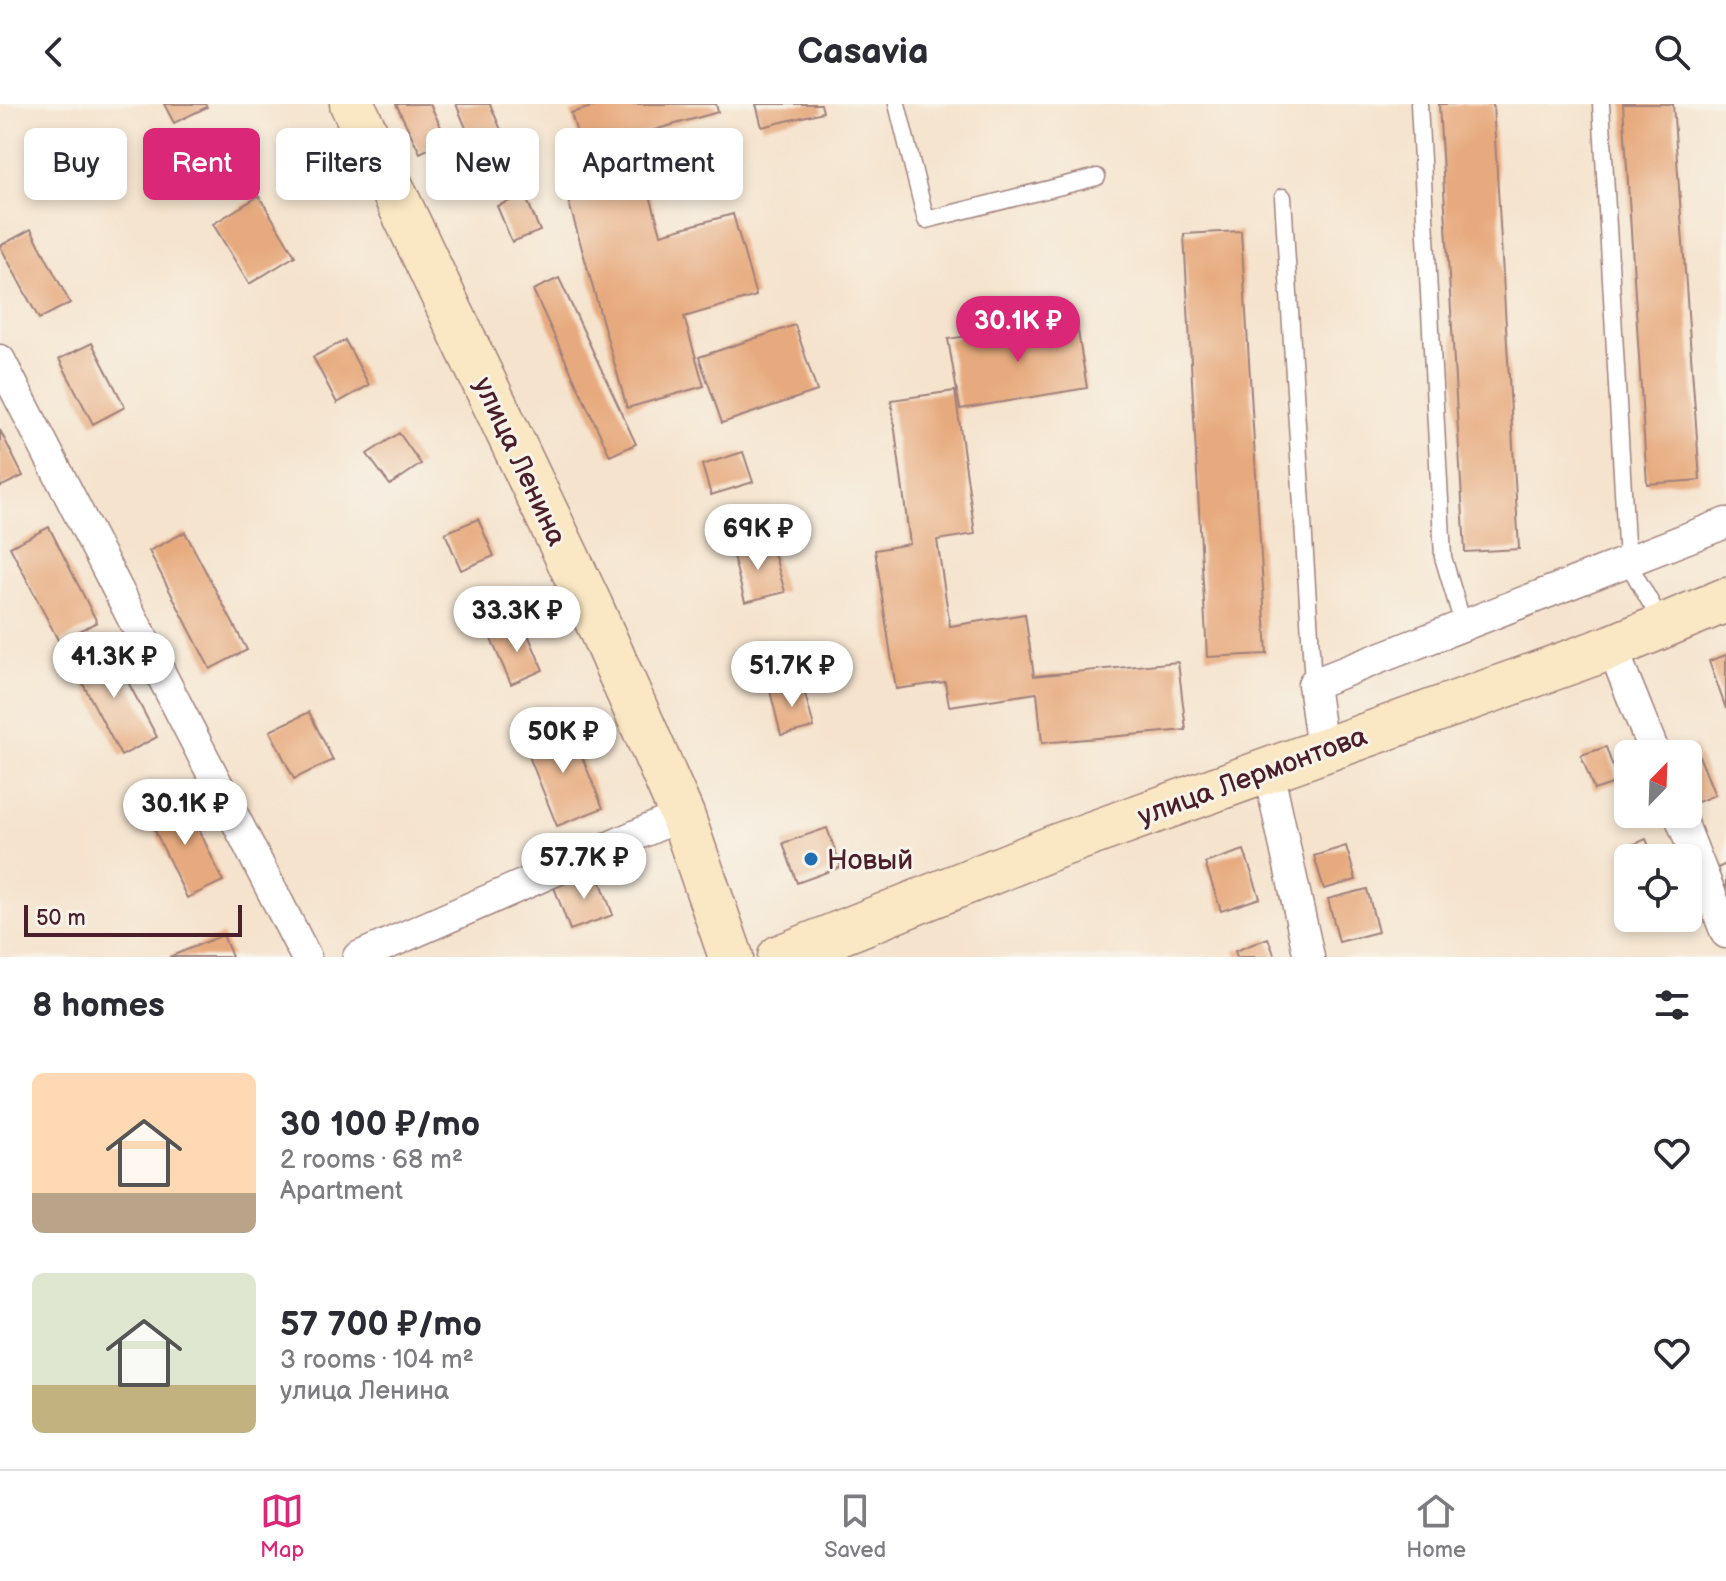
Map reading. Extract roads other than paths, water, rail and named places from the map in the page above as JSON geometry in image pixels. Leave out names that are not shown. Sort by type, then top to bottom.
[{"type":"street","name":"улица Ленина","points":[[352,104],[590,605],[682,815],[731,957]]},
{"type":"street","points":[[0,360],[306,957]]},
{"type":"street","points":[[1322,749],[1313,684],[1726,523]]},
{"type":"street","name":"улица Лермонтова","points":[[780,957],[1057,846],[1612,647],[1726,600]]},
{"type":"street","points":[[1612,647],[1649,740]]},
{"type":"street","points":[[1268,769],[1309,957]]},
{"type":"street","points":[[358,957],[682,815]]},
{"type":"street","points":[[1685,828],[1726,933]]},
{"type":"lane","points":[[897,104],[926,220],[1097,177]]},
{"type":"lane","points":[[1419,104],[1443,557],[1463,624]]},
{"type":"lane","points":[[1601,104],[1627,561],[1663,624]]},
{"type":"lane","points":[[1283,197],[1313,684]]},
{"type":"place","name":"Новый","points":[[811,859]]}]
